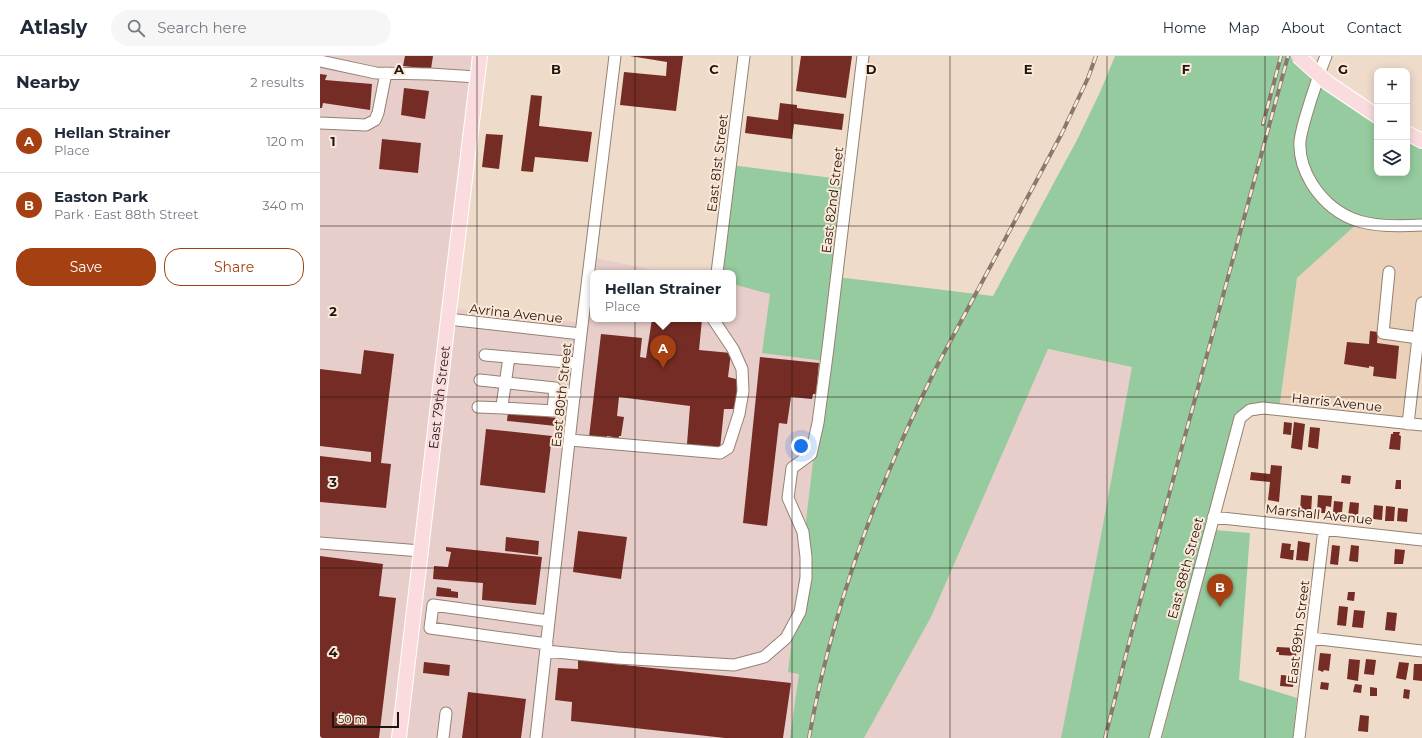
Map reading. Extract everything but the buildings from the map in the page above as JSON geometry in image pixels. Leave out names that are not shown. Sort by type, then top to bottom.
[{"type":"main road","name":"East 79th Street","points":[[399,738],[480,56]]},
{"type":"main road","points":[[1298,56],[1328,82],[1374,114]]},
{"type":"main road","points":[[1410,135],[1422,141]]},
{"type":"street","name":"East 80th Street","points":[[536,738],[581,334],[615,56]]},
{"type":"street","name":"East 81st Street","points":[[717,270],[744,56]]},
{"type":"street","name":"East 82nd Street","points":[[549,621],[433,605],[430,628],[617,658],[734,665],[764,657],[786,638],[800,612],[806,578],[806,557],[803,532],[788,498],[792,468],[811,454],[818,423],[863,56]]},
{"type":"street","points":[[1326,56],[1304,121],[1300,142],[1306,174],[1326,202],[1341,214],[1359,222],[1375,225],[1399,227],[1422,226]]},
{"type":"street","points":[[320,61],[376,73],[477,77]]},
{"type":"street","points":[[320,122],[366,124],[375,120],[378,113],[386,73]]},
{"type":"street","points":[[1389,272],[1383,333],[1418,338]]},
{"type":"street","points":[[1408,424],[1419,360],[1418,338],[1422,303]]},
{"type":"street","name":"Avrina Avenue","points":[[448,319],[581,334]]},
{"type":"street","points":[[570,440],[720,453],[728,448],[740,414],[743,391],[742,369],[733,349],[715,322]]},
{"type":"street","points":[[485,355],[578,363]]},
{"type":"street","points":[[503,408],[502,406],[509,357]]},
{"type":"street","points":[[478,406],[553,411],[555,393],[555,388],[480,380]]},
{"type":"street","points":[[555,393],[575,396]]},
{"type":"street","name":"Harris Avenue","points":[[1250,410],[1263,408],[1422,425]]},
{"type":"street","name":"East 88th Street","points":[[1156,738],[1240,418],[1250,410]]},
{"type":"street","name":"Marshall Avenue","points":[[1213,517],[1422,540]]},
{"type":"street","name":"East 89th Street","points":[[1299,738],[1324,529]]},
{"type":"street","points":[[320,543],[421,551]]},
{"type":"street","points":[[1311,638],[1422,651]]},
{"type":"street","points":[[443,738],[446,713]]},
{"type":"shaded area","points":[[320,56],[480,56],[449,308],[583,323],[591,257],[653,270],[590,270],[590,322],[736,322],[736,283],[770,293],[1153,371],[1071,738],[320,738]]},
{"type":"shaded area","points":[[1359,222],[1422,225],[1422,304],[1408,424],[1279,410],[1297,278]]},
{"type":"green space","points":[[1115,56],[1298,56],[1374,114],[1374,176],[1410,176],[1410,135],[1422,141],[1422,225],[1359,222],[1297,278],[1279,410],[1263,408],[1240,418],[1155,738],[1061,738],[1100,541],[1132,367],[1048,349],[931,617],[864,738],[790,738],[799,674],[788,672],[825,361],[762,353],[770,294],[736,285],[736,270],[717,270],[731,165],[848,180],[837,277],[993,296],[1078,138],[1101,90]]},
{"type":"green space","points":[[1215,530],[1250,533],[1239,680],[1297,698],[1293,738],[1162,738]]},
{"type":"railway","points":[[809,738],[830,642],[844,594],[877,501],[895,456],[937,366],[1062,133],[1088,78],[1096,56]]},
{"type":"railway","points":[[1263,124],[1281,56]]},
{"type":"railway","points":[[1105,738],[1131,635],[1288,56]]},
{"type":"place","name":"Hellan Strainer","points":[[663,368]]},
{"type":"place","name":"Easton Park","points":[[1220,607]]}]
